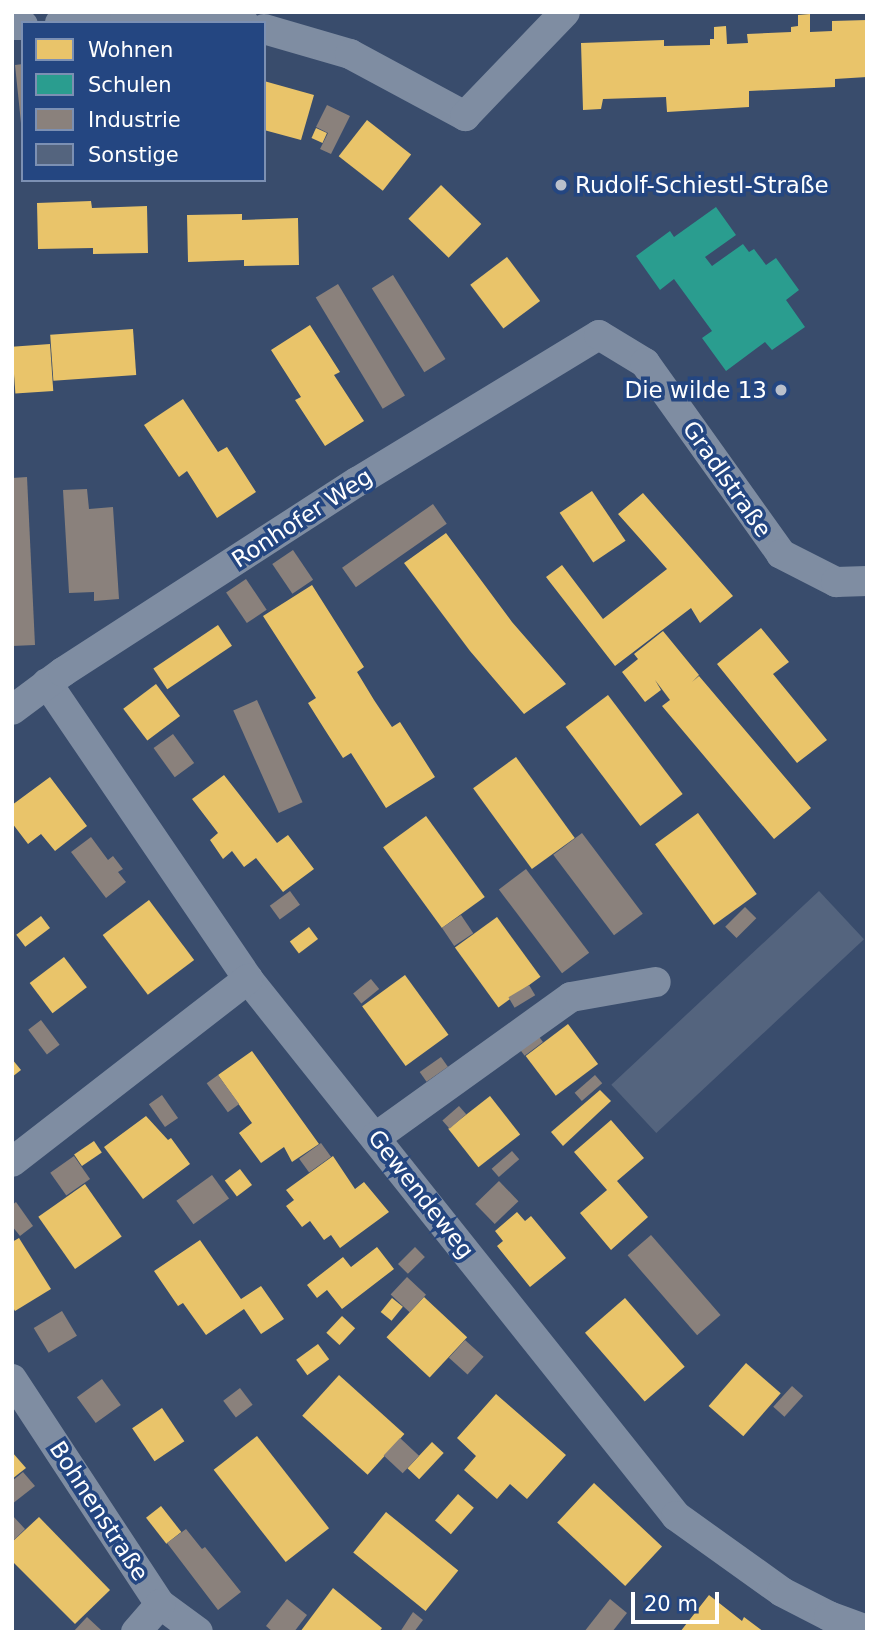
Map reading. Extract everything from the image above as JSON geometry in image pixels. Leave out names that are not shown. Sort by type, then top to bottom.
[{"type":"street","points":[[266,30],[350,54],[465,116],[565,12]]},
{"type":"street","points":[[92,21],[184,21]]},
{"type":"street","name":"Gradlstraße","points":[[599,335],[645,363],[781,554],[836,582],[867,581]]},
{"type":"street","name":"Ronhofer Weg","points":[[12,709],[47,683],[357,482],[599,335]]},
{"type":"street","name":"Gewendeweg","points":[[47,683],[248,979],[676,1516],[782,1592],[829,1616],[867,1630]]},
{"type":"street","points":[[12,1162],[248,979]]},
{"type":"street","points":[[376,1137],[570,997],[656,982]]},
{"type":"street","name":"Bohnenstraße","points":[[12,1379],[160,1604],[198,1632]]},
{"type":"street","points":[[136,1632],[160,1604]]},
{"type":"building: Wohnen","points":[[810,14],[810,32],[832,31],[832,21],[867,20],[867,77],[835,79],[835,87],[749,91],[749,107],[667,112],[666,97],[603,99],[601,109],[583,110],[581,43],[664,40],[664,46],[710,45],[710,39],[714,39],[714,27],[726,26],[727,44],[748,43],[747,34],[791,32],[791,27],[798,26],[798,15]]},
{"type":"building: Wohnen","points":[[266,82],[314,95],[301,140],[266,131]]},
{"type":"building: Wohnen","points":[[367,120],[411,154],[383,191],[339,156]]},
{"type":"building: Wohnen","points":[[316,128],[327,133],[322,143],[312,138]]},
{"type":"building: Wohnen","points":[[441,185],[481,224],[449,258],[408,219]]},
{"type":"building: Wohnen","points":[[91,201],[92,208],[147,206],[148,253],[93,254],[93,248],[38,249],[37,203]]},
{"type":"building: Wohnen","points":[[242,214],[242,220],[298,218],[299,265],[244,266],[244,260],[188,262],[187,215]]},
{"type":"building: Wohnen","points":[[507,257],[540,301],[503,329],[470,285]]},
{"type":"building: Wohnen","points":[[310,325],[340,372],[334,375],[364,421],[325,446],[295,400],[301,397],[271,350]]},
{"type":"building: Wohnen","points":[[133,329],[136,375],[53,381],[50,335]]},
{"type":"building: Wohnen","points":[[50,344],[53,391],[15,394],[12,347]]},
{"type":"building: Wohnen","points":[[183,399],[218,452],[227,447],[256,492],[217,518],[187,471],[179,477],[144,425]]},
{"type":"building: Wohnen","points":[[592,491],[626,541],[593,563],[560,513]]},
{"type":"building: Wohnen","points":[[643,493],[733,596],[700,623],[691,608],[615,666],[546,577],[562,565],[603,619],[667,569],[618,514]]},
{"type":"building: Wohnen","points":[[446,533],[512,622],[566,684],[524,714],[470,651],[404,563]]},
{"type":"building: Wohnen","points":[[312,585],[364,667],[357,672],[374,700],[392,727],[400,722],[435,777],[386,808],[351,753],[343,758],[325,730],[308,703],[316,698],[263,616]]},
{"type":"building: Wohnen","points":[[218,625],[232,646],[167,689],[153,669]]},
{"type":"building: Wohnen","points":[[761,628],[789,662],[773,674],[827,740],[797,763],[717,664]]},
{"type":"building: Wohnen","points":[[663,631],[699,675],[692,682],[699,676],[811,808],[774,839],[662,706],[670,700],[655,680],[661,690],[645,702],[622,672],[638,659],[634,654]]},
{"type":"building: Wohnen","points":[[156,684],[180,716],[147,741],[123,709]]},
{"type":"building: Wohnen","points":[[608,695],[683,794],[640,826],[566,727]]},
{"type":"building: Wohnen","points":[[516,757],[575,838],[532,869],[473,788]]},
{"type":"building: Wohnen","points":[[224,775],[277,843],[288,835],[314,869],[283,892],[256,858],[244,867],[232,851],[223,859],[210,840],[218,833],[192,799]]},
{"type":"building: Wohnen","points":[[50,777],[87,826],[55,851],[41,834],[28,844],[12,823],[12,805]]},
{"type":"building: Wohnen","points":[[698,813],[757,894],[714,925],[655,844]]},
{"type":"building: Wohnen","points":[[426,816],[485,897],[442,928],[383,847]]},
{"type":"building: Wohnen","points":[[149,900],[194,960],[148,995],[103,935]]},
{"type":"building: Wohnen","points":[[41,916],[50,928],[25,947],[16,935]]},
{"type":"building: Wohnen","points":[[497,917],[540,977],[498,1007],[455,948]]},
{"type":"building: Wohnen","points":[[309,927],[318,939],[299,953],[290,941]]},
{"type":"building: Wohnen","points":[[64,957],[87,987],[53,1013],[30,983]]},
{"type":"building: Wohnen","points":[[405,975],[448,1035],[406,1066],[362,1006]]},
{"type":"building: Wohnen","points":[[568,1024],[598,1064],[556,1096],[526,1056]]},
{"type":"building: Wohnen","points":[[252,1051],[319,1144],[292,1162],[284,1147],[261,1163],[239,1133],[252,1123],[218,1075]]},
{"type":"building: Wohnen","points":[[12,1059],[21,1070],[12,1077]]},
{"type":"building: Wohnen","points":[[600,1090],[611,1101],[563,1146],[551,1132]]},
{"type":"building: Wohnen","points":[[490,1096],[520,1135],[478,1167],[448,1129]]},
{"type":"building: Wohnen","points":[[146,1116],[168,1140],[171,1138],[190,1164],[143,1199],[104,1147]]},
{"type":"building: Wohnen","points":[[611,1120],[644,1158],[617,1181],[648,1217],[611,1250],[580,1213],[607,1190],[574,1152]]},
{"type":"building: Wohnen","points":[[94,1141],[102,1153],[82,1166],[74,1154]]},
{"type":"building: Wohnen","points":[[333,1156],[355,1189],[364,1182],[389,1212],[340,1248],[331,1235],[324,1240],[310,1221],[302,1227],[286,1206],[294,1200],[286,1190]]},
{"type":"building: Wohnen","points":[[240,1169],[252,1185],[237,1196],[225,1180]]},
{"type":"building: Wohnen","points":[[85,1184],[122,1236],[75,1269],[38,1217]]},
{"type":"building: Wohnen","points":[[517,1212],[525,1221],[531,1216],[566,1258],[530,1287],[497,1246],[503,1241],[495,1231]]},
{"type":"building: Wohnen","points":[[19,1238],[51,1289],[15,1311],[12,1306],[12,1242]]},
{"type":"building: Wohnen","points":[[200,1240],[241,1299],[261,1286],[284,1319],[261,1334],[244,1309],[206,1335],[183,1303],[178,1306],[154,1271]]},
{"type":"building: Wohnen","points":[[377,1247],[394,1269],[342,1309],[327,1290],[317,1298],[307,1285],[343,1257],[351,1267]]},
{"type":"building: Wohnen","points":[[424,1297],[467,1337],[430,1377],[386,1337]]},
{"type":"building: Wohnen","points":[[392,1298],[403,1307],[392,1321],[381,1312]]},
{"type":"building: Wohnen","points":[[625,1298],[685,1367],[645,1401],[585,1333]]},
{"type":"building: Wohnen","points":[[342,1316],[355,1328],[339,1345],[326,1333]]},
{"type":"building: Wohnen","points":[[318,1344],[329,1359],[307,1375],[296,1360]]},
{"type":"building: Wohnen","points":[[746,1363],[781,1393],[743,1436],[709,1406]]},
{"type":"building: Wohnen","points":[[339,1375],[404,1434],[368,1475],[302,1416]]},
{"type":"building: Wohnen","points":[[496,1394],[566,1455],[527,1499],[510,1484],[497,1499],[464,1470],[476,1456],[457,1438]]},
{"type":"building: Wohnen","points":[[162,1408],[184,1441],[155,1461],[132,1428]]},
{"type":"building: Wohnen","points":[[257,1436],[329,1528],[286,1562],[214,1470]]},
{"type":"building: Wohnen","points":[[432,1442],[444,1453],[419,1479],[407,1468]]},
{"type":"building: Wohnen","points":[[12,1452],[26,1468],[12,1479]]},
{"type":"building: Wohnen","points":[[594,1483],[662,1546],[625,1586],[557,1522]]},
{"type":"building: Wohnen","points":[[458,1494],[474,1508],[451,1534],[435,1520]]},
{"type":"building: Wohnen","points":[[161,1506],[181,1532],[166,1544],[146,1518]]},
{"type":"building: Wohnen","points":[[386,1512],[458,1571],[426,1611],[353,1552]]},
{"type":"building: Wohnen","points":[[39,1517],[110,1590],[75,1624],[12,1561],[12,1542]]},
{"type":"building: Wohnen","points":[[333,1588],[382,1628],[379,1632],[300,1632]]},
{"type":"building: Wohnen","points":[[709,1595],[742,1621],[744,1617],[764,1632],[680,1632]]},
{"type":"building: Schulen","points":[[716,207],[736,235],[705,257],[712,266],[743,244],[749,252],[754,249],[766,265],[776,258],[799,290],[786,300],[805,327],[772,350],[765,342],[726,371],[702,338],[712,331],[674,279],[660,290],[636,256],[670,231],[674,237]]},
{"type":"building: Industrie","points":[[21,64],[21,123],[15,65]]},
{"type":"building: Industrie","points":[[327,105],[350,116],[331,154],[320,149],[328,133],[316,127]]},
{"type":"building: Industrie","points":[[393,275],[445,359],[424,372],[372,288]]},
{"type":"building: Industrie","points":[[338,284],[405,395],[383,409],[316,297]]},
{"type":"building: Industrie","points":[[27,477],[35,645],[12,646],[12,478]]},
{"type":"building: Industrie","points":[[87,489],[89,509],[113,507],[119,599],[94,601],[94,592],[69,593],[63,490]]},
{"type":"building: Industrie","points":[[433,504],[447,524],[356,587],[342,568]]},
{"type":"building: Industrie","points":[[293,550],[313,580],[292,594],[272,564]]},
{"type":"building: Industrie","points":[[246,579],[267,610],[247,623],[226,592]]},
{"type":"building: Industrie","points":[[257,700],[303,802],[279,813],[233,711]]},
{"type":"building: Industrie","points":[[173,734],[194,763],[175,777],[154,748]]},
{"type":"building: Industrie","points":[[582,833],[643,914],[614,935],[553,855]]},
{"type":"building: Industrie","points":[[91,837],[108,860],[113,856],[123,869],[118,872],[126,882],[106,898],[71,852]]},
{"type":"building: Industrie","points":[[526,869],[589,953],[562,973],[499,889]]},
{"type":"building: Industrie","points":[[290,891],[300,905],[280,919],[270,906]]},
{"type":"building: Industrie","points":[[745,907],[756,918],[737,938],[725,927]]},
{"type":"building: Industrie","points":[[461,915],[473,933],[454,946],[442,928]]},
{"type":"building: Industrie","points":[[371,979],[379,989],[361,1004],[353,993]]},
{"type":"building: Industrie","points":[[529,985],[535,995],[515,1008],[508,997]]},
{"type":"building: Industrie","points":[[41,1020],[60,1045],[47,1054],[28,1030]]},
{"type":"building: Industrie","points":[[537,1034],[543,1042],[525,1056],[519,1048]]},
{"type":"building: Industrie","points":[[441,1057],[448,1067],[427,1082],[420,1072]]},
{"type":"building: Industrie","points":[[218,1075],[239,1104],[228,1112],[207,1083]]},
{"type":"building: Industrie","points":[[595,1075],[602,1083],[582,1101],[575,1093]]},
{"type":"building: Industrie","points":[[162,1095],[178,1118],[165,1127],[149,1104]]},
{"type":"building: Industrie","points":[[459,1106],[466,1114],[450,1129],[442,1120]]},
{"type":"building: Industrie","points":[[321,1143],[331,1157],[309,1173],[299,1159]]},
{"type":"building: Industrie","points":[[512,1151],[519,1159],[499,1177],[492,1169]]},
{"type":"building: Industrie","points":[[74,1156],[90,1179],[66,1196],[50,1173]]},
{"type":"building: Industrie","points":[[212,1175],[229,1198],[193,1224],[176,1201]]},
{"type":"building: Industrie","points":[[499,1181],[518,1201],[495,1224],[475,1204]]},
{"type":"building: Industrie","points":[[16,1202],[33,1226],[20,1236],[12,1226],[12,1205]]},
{"type":"building: Industrie","points":[[651,1235],[721,1315],[697,1335],[628,1255]]},
{"type":"building: Industrie","points":[[415,1247],[425,1257],[408,1274],[398,1264]]},
{"type":"building: Industrie","points":[[407,1277],[426,1295],[410,1312],[391,1295]]},
{"type":"building: Industrie","points":[[62,1311],[77,1336],[49,1353],[34,1328]]},
{"type":"building: Industrie","points":[[465,1340],[484,1357],[468,1375],[449,1358]]},
{"type":"building: Industrie","points":[[102,1379],[121,1405],[96,1423],[77,1397]]},
{"type":"building: Industrie","points":[[792,1386],[803,1396],[784,1417],[773,1407]]},
{"type":"building: Industrie","points":[[240,1388],[253,1405],[236,1417],[223,1401]]},
{"type":"building: Industrie","points":[[400,1438],[419,1456],[403,1473],[384,1456]]},
{"type":"building: Industrie","points":[[23,1472],[35,1486],[12,1504],[12,1481]]},
{"type":"building: Industrie","points":[[12,1515],[25,1529],[12,1542]]},
{"type":"building: Industrie","points":[[186,1529],[202,1549],[205,1547],[241,1592],[218,1610],[167,1543]]},
{"type":"building: Industrie","points":[[287,1599],[307,1615],[294,1632],[273,1632],[266,1626]]},
{"type":"building: Industrie","points":[[610,1599],[627,1613],[612,1632],[584,1632]]},
{"type":"building: Industrie","points":[[413,1612],[423,1620],[414,1632],[400,1632]]},
{"type":"building: Industrie","points":[[87,1617],[101,1630],[73,1632]]},
{"type":"building: Sonstige","points":[[819,891],[864,939],[656,1133],[611,1085]]},
{"type":"place","name":"Rudolf-Schiestl-Straße","points":[[561,185]]},
{"type":"place","name":"Die wilde 13","points":[[781,390]]}]
